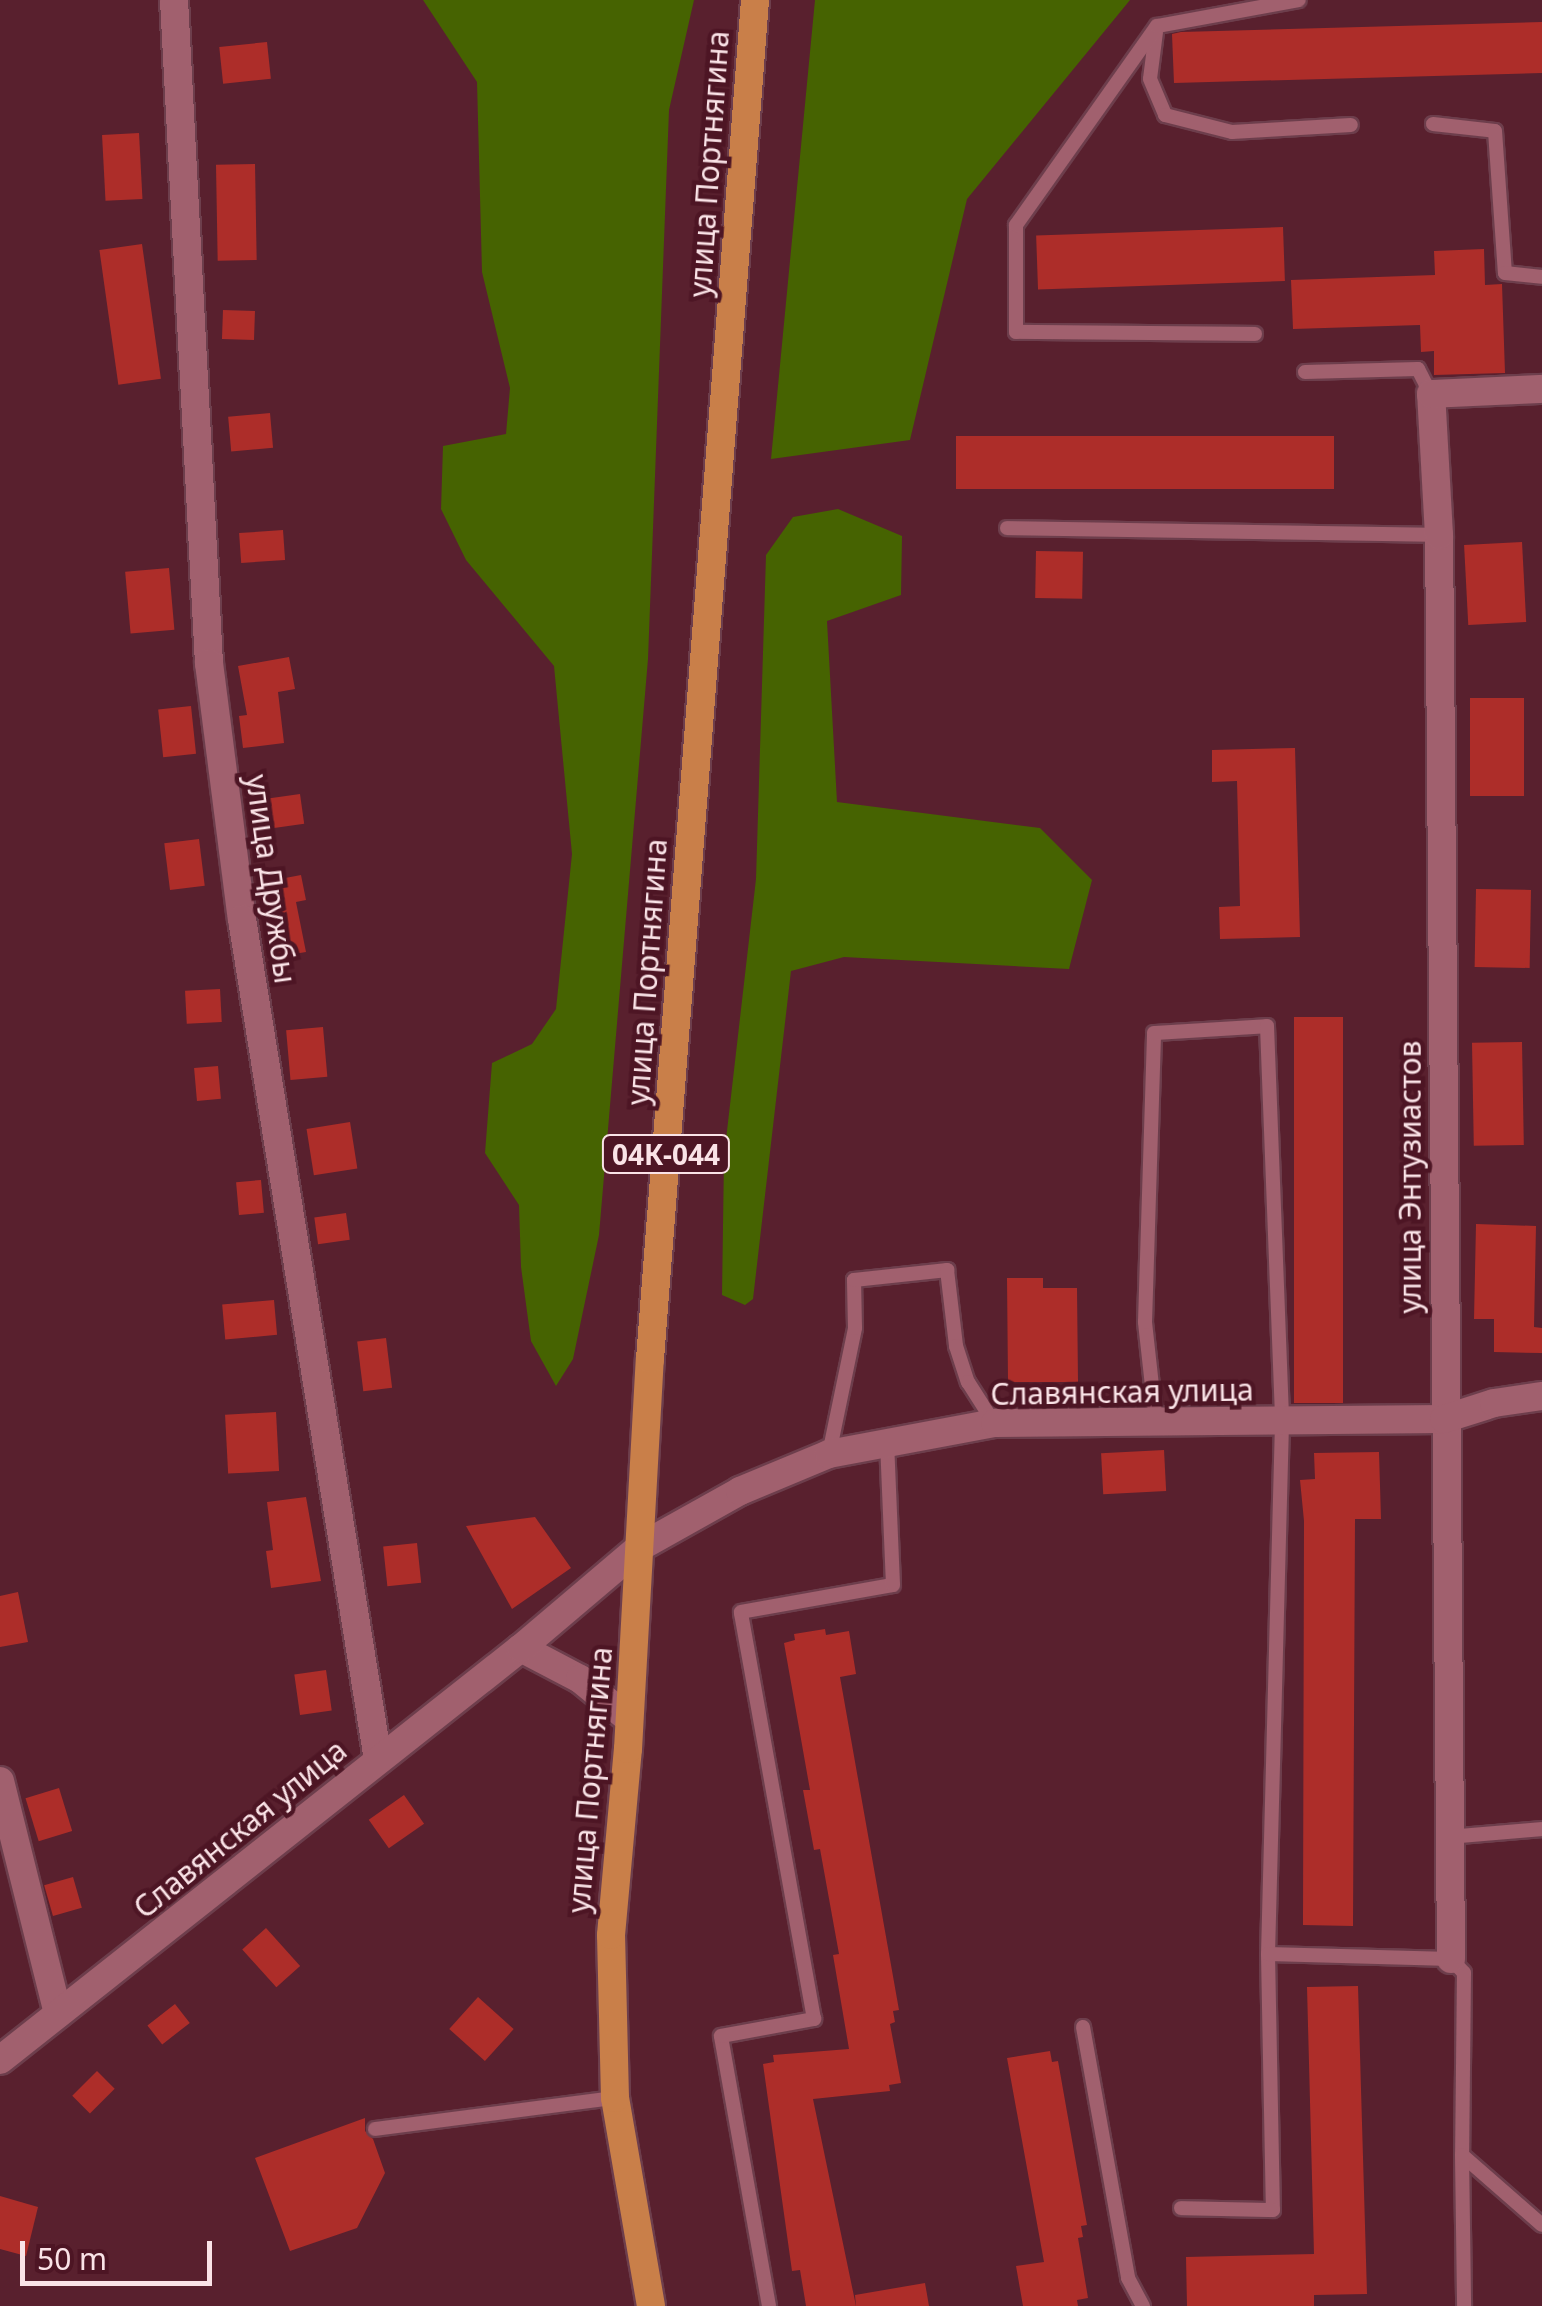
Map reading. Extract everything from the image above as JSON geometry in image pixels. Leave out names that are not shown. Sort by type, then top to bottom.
[{"type":"main road","name":"улица Портнягина","points":[[650,2306],[615,2098],[610,1935],[754,0]]},
{"type":"street","name":"улица Дружбы","points":[[174,0],[209,663],[242,920],[378,1760]]},
{"type":"street","points":[[1431,394],[1542,389]]},
{"type":"street","name":"улица Энтузиастов","points":[[1431,394],[1439,534],[1451,1959]]},
{"type":"street","name":"Славянская улица","points":[[0,2060],[521,1648],[640,1547],[740,1490],[829,1454],[994,1423],[1444,1420],[1494,1404],[1542,1396]]},
{"type":"street","points":[[521,1648],[580,1679],[629,1718]]},
{"type":"street","points":[[0,1781],[58,2014]]},
{"type":"lane","points":[[1256,334],[1016,332],[1016,225],[1157,26],[1299,0]]},
{"type":"lane","points":[[1157,26],[1150,79],[1166,115],[1232,132],[1351,125]]},
{"type":"lane","points":[[1433,124],[1495,131],[1505,273],[1542,277]]},
{"type":"lane","points":[[1306,372],[1418,369],[1431,394]]},
{"type":"lane","points":[[1007,528],[1439,534]]},
{"type":"lane","points":[[1156,1422],[1145,1322],[1154,1033],[1267,1026],[1282,1423],[1268,1954],[1273,2210],[1181,2208]]},
{"type":"lane","points":[[829,1454],[856,1328],[854,1280],[947,1270],[956,1346],[968,1382],[994,1423]]},
{"type":"lane","points":[[770,2306],[721,2036],[814,2019],[740,1612],[892,1584],[887,1444]]},
{"type":"lane","points":[[1450,1837],[1542,1829]]},
{"type":"lane","points":[[1268,1954],[1451,1959],[1464,1973],[1464,2306]]},
{"type":"lane","points":[[1082,2027],[1128,2278],[1143,2306]]},
{"type":"lane","points":[[376,2129],[615,2098]]},
{"type":"lane","points":[[1462,2155],[1542,2225]]},
{"type":"green space","points":[[423,0],[694,0],[669,110],[648,659],[599,1235],[573,1359],[556,1386],[531,1341],[521,1267],[519,1205],[485,1153],[492,1063],[532,1044],[556,1009],[572,854],[554,666],[466,560],[441,509],[443,446],[506,434],[510,388],[482,272],[477,82]]},
{"type":"green space","points":[[815,0],[1130,0],[967,199],[910,440],[771,459]]},
{"type":"green space","points":[[838,509],[902,536],[901,595],[827,621],[837,802],[1040,828],[1092,880],[1069,969],[844,957],[791,971],[753,1299],[745,1305],[722,1295],[724,1157],[756,879],[766,555],[793,517]]},
{"type":"building","points":[[1542,22],[1542,73],[1174,83],[1172,34],[1181,32]]},
{"type":"building","points":[[267,42],[271,79],[223,84],[219,47]]},
{"type":"building","points":[[139,133],[142,199],[106,201],[102,135]]},
{"type":"building","points":[[255,164],[257,260],[218,261],[216,165]]},
{"type":"building","points":[[1283,227],[1285,281],[1038,290],[1036,236]]},
{"type":"building","points":[[142,244],[161,379],[118,385],[99,250]]},
{"type":"building","points":[[1484,249],[1485,285],[1502,284],[1505,373],[1434,375],[1434,351],[1421,352],[1420,325],[1293,329],[1291,280],[1435,275],[1434,251]]},
{"type":"building","points":[[223,310],[255,311],[254,340],[222,339]]},
{"type":"building","points":[[270,413],[273,448],[231,452],[228,417]]},
{"type":"building","points":[[956,436],[1334,436],[1334,489],[956,489]]},
{"type":"building","points":[[283,530],[285,560],[241,563],[239,533]]},
{"type":"building","points":[[1522,542],[1526,622],[1468,625],[1464,545]]},
{"type":"building","points":[[1036,551],[1083,552],[1082,599],[1035,598]]},
{"type":"building","points":[[169,568],[174,630],[131,634],[125,572]]},
{"type":"building","points":[[289,657],[295,689],[278,692],[284,743],[243,748],[239,716],[247,715],[238,666]]},
{"type":"building","points":[[1470,698],[1524,698],[1524,796],[1470,796]]},
{"type":"building","points":[[191,706],[196,754],[163,757],[158,709]]},
{"type":"building","points":[[1295,748],[1300,937],[1220,939],[1219,907],[1240,906],[1237,781],[1212,782],[1212,750]]},
{"type":"building","points":[[300,794],[304,824],[255,831],[250,801]]},
{"type":"building","points":[[199,839],[205,886],[170,890],[164,843]]},
{"type":"building","points":[[301,875],[306,900],[296,902],[306,952],[270,958],[259,883]]},
{"type":"building","points":[[1476,889],[1531,890],[1530,968],[1475,967]]},
{"type":"building","points":[[220,989],[222,1022],[187,1024],[185,991]]},
{"type":"building","points":[[1294,1017],[1343,1017],[1343,1403],[1294,1403]]},
{"type":"building","points":[[323,1027],[327,1077],[290,1080],[286,1030]]},
{"type":"building","points":[[1522,1042],[1524,1145],[1474,1146],[1472,1043]]},
{"type":"building","points":[[218,1066],[221,1099],[197,1101],[194,1068]]},
{"type":"building","points":[[350,1122],[357,1168],[314,1175],[307,1129]]},
{"type":"building","points":[[261,1180],[264,1213],[239,1215],[236,1182]]},
{"type":"building","points":[[346,1213],[350,1240],[318,1244],[314,1217]]},
{"type":"building","points":[[1476,1224],[1536,1226],[1534,1327],[1542,1328],[1542,1353],[1494,1352],[1494,1319],[1474,1319]]},
{"type":"building","points":[[1007,1278],[1043,1278],[1043,1288],[1077,1288],[1078,1382],[1008,1382]]},
{"type":"building","points":[[274,1300],[277,1335],[225,1339],[222,1305]]},
{"type":"building","points":[[386,1338],[392,1388],[363,1391],[357,1342]]},
{"type":"building","points":[[276,1412],[279,1471],[228,1474],[225,1415]]},
{"type":"building","points":[[1164,1450],[1166,1491],[1103,1494],[1101,1453]]},
{"type":"building","points":[[1379,1452],[1381,1519],[1355,1519],[1353,1926],[1303,1925],[1304,1521],[1300,1480],[1315,1479],[1314,1453]]},
{"type":"building","points":[[306,1497],[321,1581],[271,1588],[266,1551],[273,1550],[267,1502]]},
{"type":"building","points":[[535,1517],[571,1568],[512,1609],[466,1526]]},
{"type":"building","points":[[417,1543],[421,1583],[387,1586],[383,1547]]},
{"type":"building","points":[[18,1592],[28,1642],[0,1647],[0,1596]]},
{"type":"building","points":[[825,1629],[826,1635],[849,1631],[856,1674],[840,1677],[899,2010],[893,2011],[895,2022],[890,2024],[901,2083],[889,2085],[890,2091],[813,2099],[856,2306],[806,2306],[800,2270],[792,2271],[763,2064],[774,2062],[773,2055],[849,2049],[833,1955],[839,1954],[820,1849],[814,1850],[803,1790],[810,1790],[784,1643],[795,1640],[794,1634]]},
{"type":"building","points":[[326,1670],[332,1711],[300,1715],[294,1674]]},
{"type":"building","points":[[59,1788],[72,1831],[39,1841],[26,1798]]},
{"type":"building","points":[[404,1795],[424,1824],[389,1848],[369,1820]]},
{"type":"building","points":[[73,1877],[82,1908],[53,1916],[44,1885]]},
{"type":"building","points":[[266,1928],[300,1966],[276,1987],[242,1949]]},
{"type":"building","points":[[1358,1986],[1367,2294],[1314,2295],[1314,2306],[1187,2306],[1186,2257],[1314,2254],[1307,1987]]},
{"type":"building","points":[[478,1997],[514,2029],[485,2061],[449,2029]]},
{"type":"building","points":[[175,2004],[190,2023],[162,2044],[147,2026]]},
{"type":"building","points":[[1050,2051],[1052,2062],[1058,2061],[1087,2225],[1081,2226],[1083,2237],[1078,2238],[1088,2298],[1077,2300],[1078,2306],[1023,2306],[1016,2266],[1044,2262],[1007,2058]]},
{"type":"building","points":[[97,2071],[115,2089],[90,2113],[72,2096]]},
{"type":"building","points":[[365,2118],[365,2131],[373,2139],[385,2173],[357,2228],[290,2251],[255,2158]]},
{"type":"building","points":[[0,2196],[38,2207],[26,2256],[0,2249]]},
{"type":"building","points":[[925,2283],[929,2306],[856,2306],[855,2295]]}]
